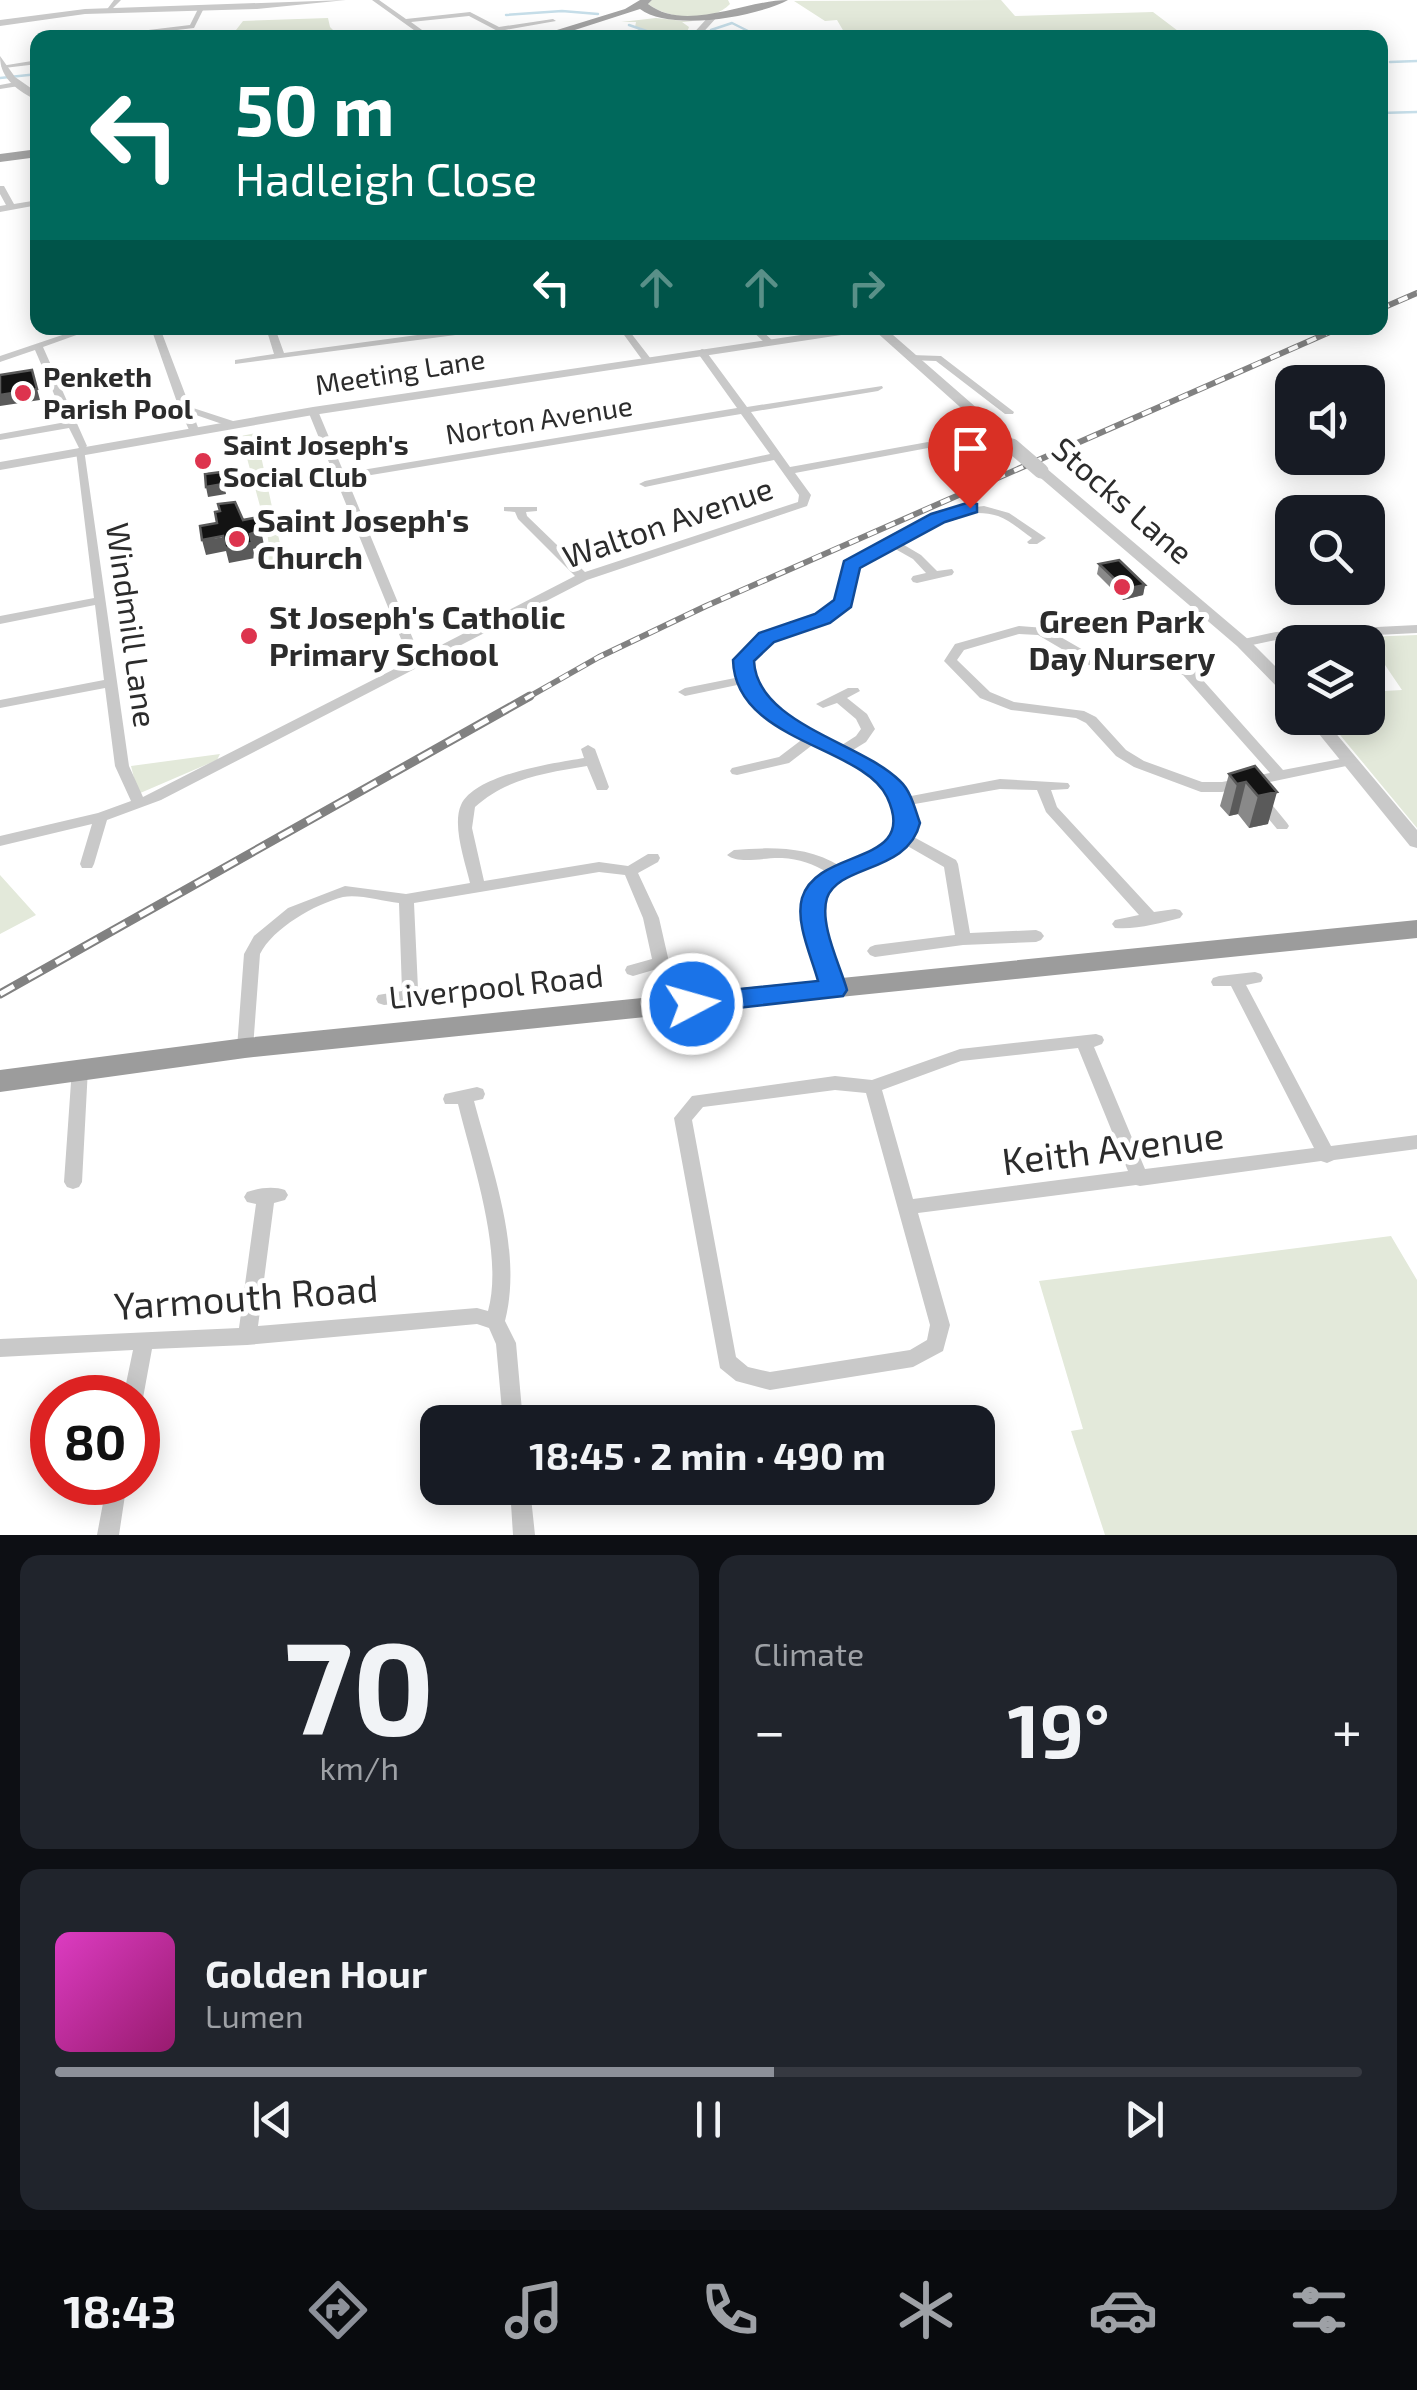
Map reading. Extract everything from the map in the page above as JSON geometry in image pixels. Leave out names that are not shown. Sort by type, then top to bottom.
[{"type":"highway","name":"Liverpool Road","points":[[0,1081],[245,1048],[1417,929]]},
{"type":"main road","points":[[551,27],[714,16],[733,4],[786,0]]},
{"type":"main road","points":[[560,30],[644,2],[647,11],[670,17]]},
{"type":"main road","points":[[0,155],[30,151]]},
{"type":"street","points":[[107,12],[118,0]]},
{"type":"street","points":[[0,24],[107,12],[342,0]]},
{"type":"street","points":[[376,0],[417,30]]},
{"type":"street","points":[[163,30],[192,27],[200,10]]},
{"type":"street","points":[[403,21],[470,14],[502,30]]},
{"type":"street","points":[[699,30],[714,16]]},
{"type":"street","points":[[684,18],[702,25]]},
{"type":"street","points":[[499,28],[551,27]]},
{"type":"street","points":[[0,86],[11,75]]},
{"type":"street","points":[[1,188],[6,208]]},
{"type":"street","points":[[0,358],[73,335]]},
{"type":"street","points":[[157,335],[194,430]]},
{"type":"street","points":[[272,335],[280,356]]},
{"type":"street","points":[[238,362],[434,335]]},
{"type":"street","points":[[628,335],[646,359]]},
{"type":"street","points":[[761,335],[768,342]]},
{"type":"street","name":"Meeting Lane","points":[[0,466],[312,411],[818,335]]},
{"type":"street","name":"Stocks Lane","points":[[886,335],[1275,675]]},
{"type":"street","points":[[39,348],[82,449]]},
{"type":"street","points":[[702,352],[787,471],[929,446]]},
{"type":"street","name":"Stocks Lane","points":[[912,358],[938,358],[1013,413]]},
{"type":"street","points":[[744,409],[878,388]]},
{"type":"street","points":[[184,408],[232,424]]},
{"type":"street","name":"Norton Avenue","points":[[341,478],[744,409]]},
{"type":"street","points":[[312,411],[418,663]]},
{"type":"street","points":[[0,437],[73,424]]},
{"type":"street","name":"Windmill Lane","points":[[82,449],[98,601],[122,766],[139,804]]},
{"type":"street","points":[[645,484],[776,456]]},
{"type":"street","name":"Walton Avenue","points":[[0,841],[139,804],[584,578],[803,504],[805,495],[787,471]]},
{"type":"street","points":[[834,990],[813,910],[820,888],[838,872],[877,858],[904,838],[908,823],[895,789],[872,768],[812,739],[770,712],[744,680],[743,660],[754,646],[833,611],[844,602],[851,565],[938,518],[970,508],[1000,512],[1040,538],[1033,542]]},
{"type":"street","points":[[520,509],[522,516],[584,578]]},
{"type":"street","points":[[892,542],[918,558],[934,575]]},
{"type":"street","points":[[917,579],[948,572]]},
{"type":"street","points":[[0,620],[98,601]]},
{"type":"street","points":[[1243,644],[1276,636],[1417,629]]},
{"type":"street","points":[[1279,775],[1188,672],[1164,663],[1094,662],[1042,631],[1019,630],[959,647],[950,661],[985,695],[1011,706],[1065,710],[1091,720],[1120,753],[1202,787],[1245,782],[1351,761]]},
{"type":"street","points":[[685,692],[744,680]]},
{"type":"street","points":[[0,704],[111,683]]},
{"type":"street","points":[[823,704],[846,695],[868,729],[861,739],[841,752]]},
{"type":"street","points":[[1329,735],[1417,842]]},
{"type":"street","points":[[737,771],[784,760],[812,739]]},
{"type":"street","points":[[478,887],[464,820],[468,805],[490,785],[590,755],[602,786]]},
{"type":"street","points":[[1245,782],[1282,826]]},
{"type":"street","points":[[902,802],[1000,784],[1062,786]]},
{"type":"street","points":[[1042,786],[1051,808],[1152,919]]},
{"type":"street","points":[[86,864],[100,817]]},
{"type":"street","points":[[904,838],[951,864],[962,939]]},
{"type":"street","points":[[733,856],[797,853],[816,857],[838,872]]},
{"type":"street","points":[[245,1048],[252,954],[259,940],[274,925],[321,898],[345,891],[406,900],[599,868],[630,871],[653,858]]},
{"type":"street","points":[[630,871],[651,918],[664,968],[634,970]]},
{"type":"street","points":[[406,900],[410,996]]},
{"type":"street","points":[[1120,924],[1174,914]]},
{"type":"street","points":[[875,951],[962,939],[1036,936]]},
{"type":"street","points":[[1236,980],[1328,1156]]},
{"type":"street","points":[[384,999],[450,992]]},
{"type":"street","points":[[873,1087],[940,1325],[936,1346],[913,1358],[770,1381],[743,1375],[727,1362],[684,1118],[698,1101],[836,1082],[873,1087],[960,1055],[1090,1041],[1140,1179]]},
{"type":"street","points":[[73,1182],[80,1068]]},
{"type":"street","points":[[464,1096],[496,1236],[502,1298],[495,1321],[506,1343],[512,1405]]},
{"type":"street","name":"Keith Avenue","points":[[906,1207],[1417,1142]]},
{"type":"street","points":[[247,1336],[266,1196]]},
{"type":"street","name":"Yarmouth Road","points":[[0,1348],[247,1336],[477,1316],[495,1321]]},
{"type":"street","points":[[137,1375],[144,1341]]},
{"type":"street","points":[[108,1535],[113,1505]]},
{"type":"street","points":[[521,1505],[524,1535]]},
{"type":"green space","points":[[652,0],[728,0],[730,4],[712,15],[689,17],[656,9],[648,4]]},
{"type":"green space","points":[[1001,0],[1015,16],[1153,12],[1177,30],[843,30],[837,20],[825,21],[794,1]]},
{"type":"green space","points":[[328,18],[333,30],[236,30],[243,21]]},
{"type":"green space","points":[[656,18],[693,22],[682,22],[688,30],[639,30],[636,22],[621,22]]},
{"type":"green space","points":[[256,433],[284,562],[264,562],[262,548],[269,546],[267,532],[241,436]]},
{"type":"green space","points":[[1417,635],[1417,828],[1340,735],[1385,735],[1385,691],[1402,690],[1385,665],[1385,636]]},
{"type":"green space","points":[[220,754],[217,760],[138,794],[131,766]]},
{"type":"green space","points":[[0,875],[36,915],[0,934]]},
{"type":"green space","points":[[1391,1236],[1417,1280],[1417,1535],[1105,1535],[1071,1431],[1083,1429],[1039,1281]]},
{"type":"building","points":[[32,370],[37,389],[0,395],[0,375]]},
{"type":"building","points":[[222,472],[223,484],[206,487],[205,474]]},
{"type":"building","points":[[235,502],[243,520],[258,517],[261,530],[250,534],[252,543],[225,548],[223,536],[202,540],[200,526],[217,523],[218,504]]},
{"type":"building","points":[[1119,560],[1145,585],[1125,589],[1099,564]]},
{"type":"building","points":[[1255,766],[1277,792],[1258,796],[1246,782],[1237,784],[1229,774]]},
{"type":"waterway","points":[[506,15],[562,11],[598,14]]},
{"type":"waterway","points":[[711,30],[732,23],[746,30]]},
{"type":"waterway","points":[[629,25],[644,30]]},
{"type":"waterway","points":[[1390,62],[1417,61]]},
{"type":"waterway","points":[[0,78],[30,75]]},
{"type":"waterway","points":[[1388,113],[1417,112]]},
{"type":"railway","points":[[1388,306],[1417,293]]},
{"type":"railway","points":[[525,699],[599,657],[706,606],[1323,335]]},
{"type":"railway","points":[[0,994],[530,696]]},
{"type":"place","name":"Penketh Parish Pool","points":[[23,393]]},
{"type":"place","name":"Saint Joseph's Social Club","points":[[203,461]]},
{"type":"place","name":"Saint Joseph's Church","points":[[237,539]]},
{"type":"place","name":"Green Park Day Nursery","points":[[1122,587]]},
{"type":"place","name":"St Joseph's Catholic Primary School","points":[[249,636]]},
{"type":"route","points":[[692,1004],[834,990],[815,922],[814,899],[827,879],[877,858],[904,838],[908,823],[895,789],[872,768],[812,739],[770,712],[744,680],[743,660],[766,637],[822,618],[844,602],[851,565],[938,518],[970,508]]}]
